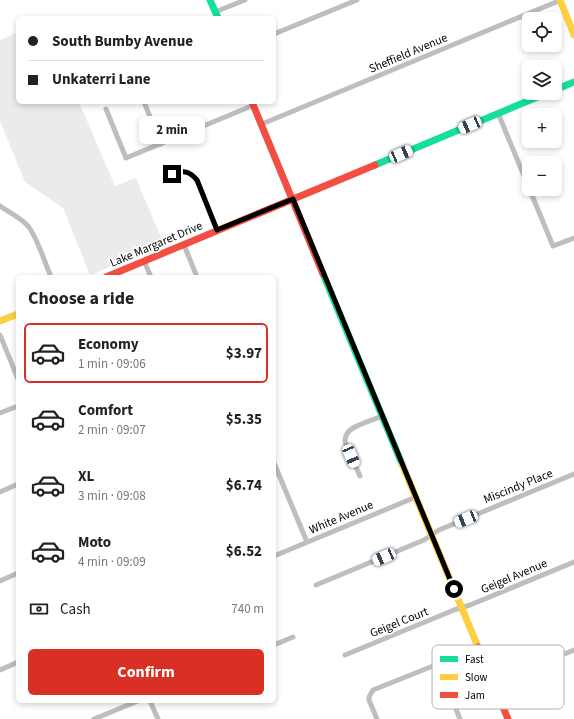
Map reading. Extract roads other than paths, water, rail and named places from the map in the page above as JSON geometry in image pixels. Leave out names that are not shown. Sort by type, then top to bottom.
[{"type":"street","points":[[210,0],[217,15],[245,0]]},
{"type":"street","points":[[276,33],[356,0]]},
{"type":"street","points":[[560,0],[574,35]]},
{"type":"street","name":"Sheffield Avenue","points":[[262,124],[560,0]]},
{"type":"street","points":[[562,87],[574,82]]},
{"type":"street","name":"Lake Margaret Drive","points":[[111,275],[531,100]]},
{"type":"street","points":[[145,104],[162,144]]},
{"type":"street","points":[[106,109],[126,158],[162,144],[253,104],[477,645]]},
{"type":"street","points":[[498,114],[553,246],[574,238]]},
{"type":"street","points":[[172,174],[186,172],[192,174],[197,180],[217,230]]},
{"type":"street","points":[[0,206],[22,220],[34,235],[50,275]]},
{"type":"street","points":[[184,245],[196,275]]},
{"type":"street","points":[[144,261],[150,275]]},
{"type":"street","points":[[0,321],[16,315]]},
{"type":"street","points":[[0,335],[16,374]]},
{"type":"street","points":[[0,413],[16,407]]},
{"type":"street","points":[[360,476],[347,446],[346,435],[348,431],[382,416]]},
{"type":"street","points":[[276,468],[307,542]]},
{"type":"street","name":"Miscindy Place","points":[[316,585],[424,540],[439,530],[574,474]]},
{"type":"street","points":[[0,492],[16,485]]},
{"type":"street","name":"White Avenue","points":[[276,555],[416,497]]},
{"type":"street","name":"Geigel Avenue","points":[[462,608],[574,562]]},
{"type":"street","points":[[0,581],[16,574]]},
{"type":"street","name":"Geigel Court","points":[[344,655],[462,608]]},
{"type":"street","points":[[276,643],[293,637]]},
{"type":"street","points":[[564,654],[574,650]]},
{"type":"street","points":[[0,670],[16,663]]},
{"type":"street","points":[[377,719],[369,700],[370,694],[376,688],[432,666]]},
{"type":"street","points":[[94,719],[133,703]]},
{"type":"street","points":[[151,703],[158,719]]},
{"type":"street","points":[[456,709],[460,719]]},
{"type":"street","points":[[504,709],[508,719]]}]
